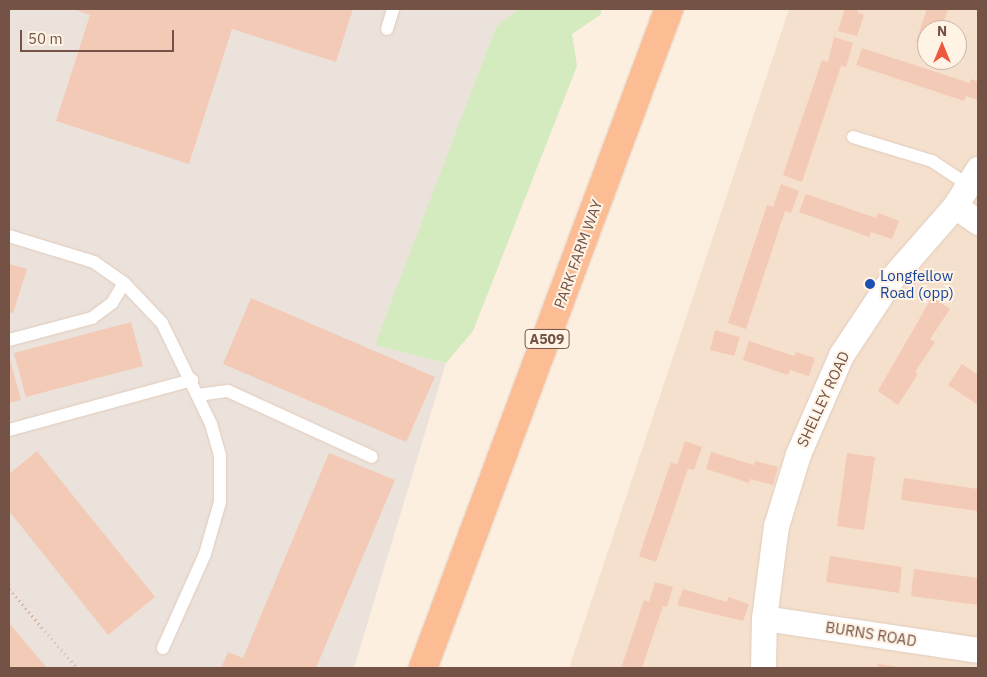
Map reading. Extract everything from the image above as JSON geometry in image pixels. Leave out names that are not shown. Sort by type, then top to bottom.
[{"type":"highway","name":"PARK FARM WAY","points":[[423,668],[669,9]]},
{"type":"street","name":"SHELLEY ROAD","points":[[763,668],[764,618],[776,526],[798,454],[841,355],[892,278],[955,206],[973,177]]},
{"type":"street","points":[[955,206],[978,222]]},
{"type":"street","name":"BURNS ROAD","points":[[764,618],[978,650]]},
{"type":"lane","points":[[387,29],[393,9]]},
{"type":"lane","points":[[853,137],[932,161],[973,177]]},
{"type":"lane","points":[[9,236],[94,262],[124,283],[162,323],[198,395],[220,456],[220,502],[205,554],[163,648]]},
{"type":"lane","points":[[9,340],[92,318],[112,303],[124,283]]},
{"type":"lane","points":[[9,430],[192,380]]},
{"type":"lane","points":[[198,395],[228,391],[372,457]]},
{"type":"path","points":[[9,589],[77,668]]},
{"type":"shaded area","points":[[9,9],[518,9],[496,27],[376,345],[446,363],[354,668],[9,668]]},
{"type":"shaded area","points":[[789,9],[978,9],[978,668],[569,668]]},
{"type":"green space","points":[[518,9],[602,9],[600,15],[572,34],[577,66],[473,331],[446,363],[375,345],[496,27]]},
{"type":"building","points":[[73,9],[353,9],[336,62],[232,29],[189,164],[56,121],[90,15]]},
{"type":"building","points":[[845,9],[859,9],[857,12],[864,15],[857,36],[838,31]]},
{"type":"building","points":[[927,9],[948,9],[944,20],[923,20]]},
{"type":"building","points":[[834,37],[853,43],[846,67],[841,66],[802,182],[783,175],[822,60],[828,62]]},
{"type":"building","points":[[862,48],[917,66],[917,70],[930,70],[970,83],[971,79],[978,82],[978,100],[966,96],[964,101],[856,65]]},
{"type":"building","points":[[781,184],[799,191],[791,213],[785,211],[746,329],[728,323],[767,205],[773,207]]},
{"type":"building","points":[[806,194],[876,218],[878,213],[899,221],[892,239],[871,232],[869,237],[799,212]]},
{"type":"building","points":[[9,264],[27,269],[13,313],[9,312]]},
{"type":"building","points":[[932,297],[950,309],[930,339],[935,342],[915,372],[918,374],[898,405],[878,391]]},
{"type":"building","points":[[251,298],[435,377],[406,442],[223,364]]},
{"type":"building","points":[[131,322],[143,366],[26,397],[14,353]]},
{"type":"building","points":[[715,330],[740,337],[734,356],[710,350]]},
{"type":"building","points":[[749,341],[794,356],[796,352],[815,358],[809,376],[790,370],[788,375],[743,360]]},
{"type":"building","points":[[9,356],[21,400],[9,403]]},
{"type":"building","points":[[962,364],[978,375],[978,405],[948,385]]},
{"type":"building","points":[[685,441],[702,447],[694,470],[688,469],[656,562],[639,556],[671,462],[677,465]]},
{"type":"building","points":[[37,451],[155,597],[108,635],[9,511],[9,474]]},
{"type":"building","points":[[711,452],[754,465],[755,461],[778,467],[773,485],[750,479],[749,483],[706,469]]},
{"type":"building","points":[[329,453],[395,480],[316,668],[221,668],[228,652],[243,658]]},
{"type":"building","points":[[847,453],[875,457],[864,530],[837,526]]},
{"type":"building","points":[[904,478],[978,489],[978,511],[901,500]]},
{"type":"building","points":[[830,556],[902,567],[899,593],[826,582]]},
{"type":"building","points":[[914,569],[978,578],[978,605],[911,596]]},
{"type":"building","points":[[655,582],[673,587],[667,607],[663,606],[642,668],[621,668],[644,600],[649,602]]},
{"type":"building","points":[[683,589],[727,602],[728,597],[749,604],[743,621],[677,605]]},
{"type":"building","points":[[9,623],[47,668],[9,668]]},
{"type":"building","points":[[878,664],[900,667],[900,668],[877,668]]},
{"type":"place","name":"Longfellow Road (opp)","points":[[870,284]]}]
